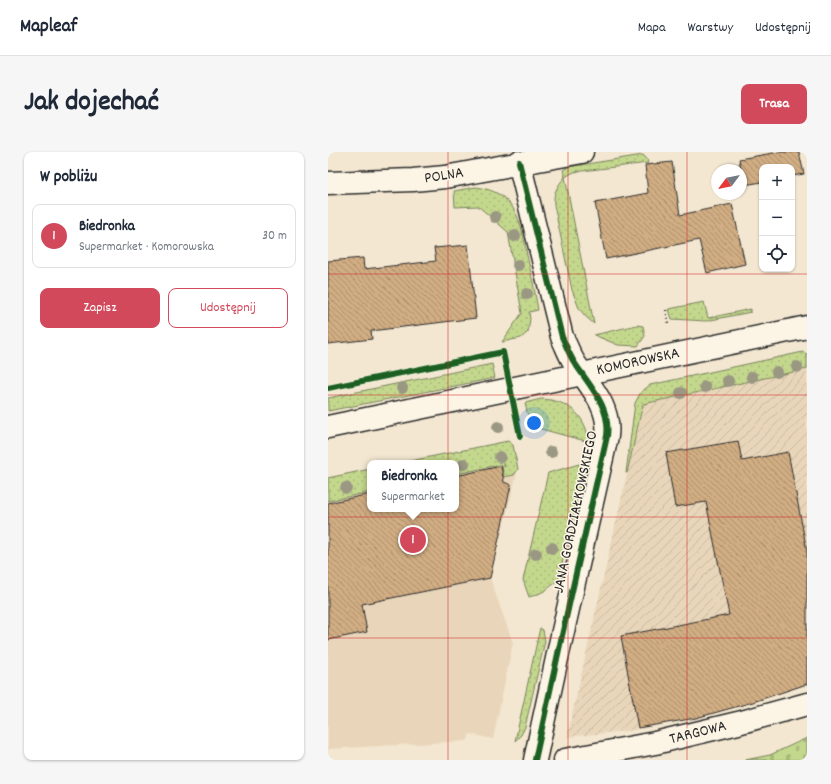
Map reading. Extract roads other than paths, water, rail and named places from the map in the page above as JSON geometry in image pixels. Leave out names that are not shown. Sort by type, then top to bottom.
[{"type":"street","name":"POLNA","points":[[328,183],[419,180],[582,152]]},
{"type":"street","name":"JANA GORDZIAŁKOWSKIEGO","points":[[519,162],[562,337],[573,360],[593,389],[605,413],[608,423],[607,436],[535,760]]},
{"type":"street","name":"KOMOROWSKA","points":[[328,427],[807,327]]},
{"type":"street","name":"TARGOWA","points":[[565,760],[655,744],[807,704]]},
{"type":"place","name":"Biedronka","points":[[413,540]]}]
